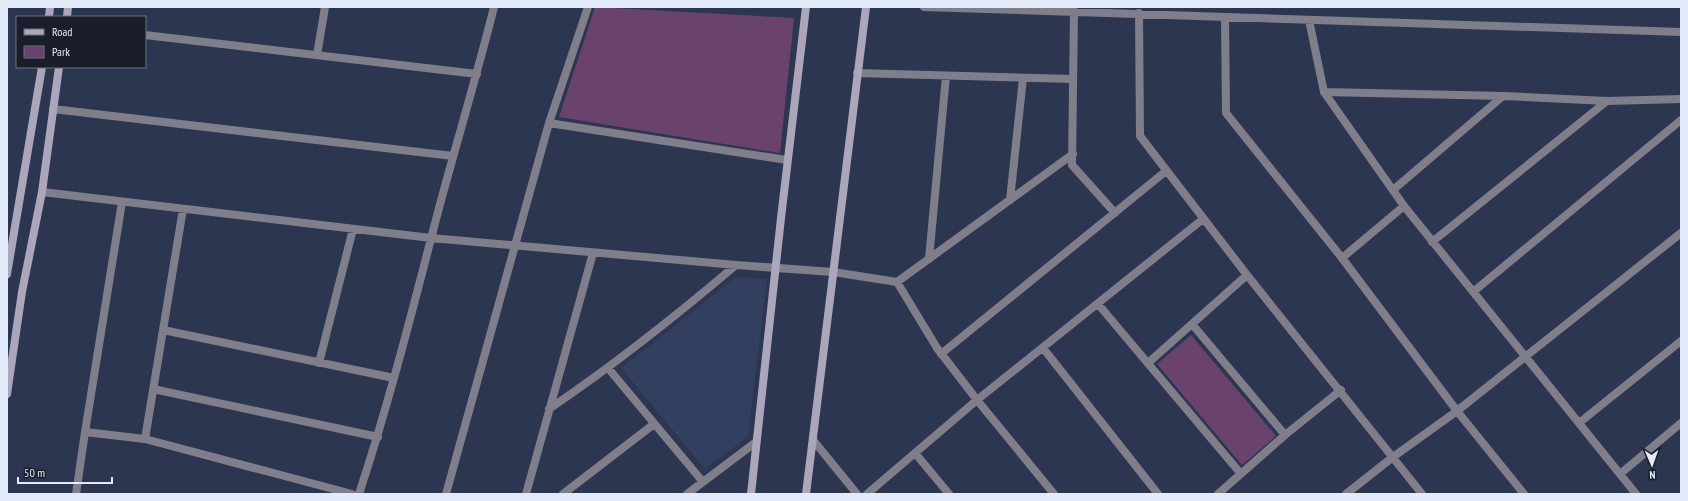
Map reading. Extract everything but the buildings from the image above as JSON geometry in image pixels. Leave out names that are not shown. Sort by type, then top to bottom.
[{"type":"street","points":[[317,55],[325,7]]},
{"type":"street","points":[[359,494],[378,437],[494,7]]},
{"type":"street","points":[[446,494],[549,123],[588,7]]},
{"type":"street","points":[[751,494],[775,268],[806,7]]},
{"type":"street","points":[[806,494],[866,7]]},
{"type":"street","points":[[924,7],[1681,32]]},
{"type":"street","points":[[1074,11],[1072,165],[1115,213]]},
{"type":"street","points":[[1140,13],[1140,136],[1247,275],[1341,390],[1422,494]]},
{"type":"street","points":[[1225,18],[1226,113],[1342,258],[1457,411],[1524,494]]},
{"type":"street","points":[[1309,20],[1324,92],[1404,206],[1524,357],[1636,494]]},
{"type":"street","points":[[146,34],[477,74]]},
{"type":"street","points":[[7,274],[42,68]]},
{"type":"street","points":[[7,394],[22,292],[42,192],[59,68]]},
{"type":"street","points":[[857,73],[1073,79]]},
{"type":"street","points":[[929,259],[946,76]]},
{"type":"street","points":[[1010,200],[1024,78]]},
{"type":"street","points":[[1324,92],[1502,96],[1607,101],[1681,99]]},
{"type":"street","points":[[1393,190],[1502,96]]},
{"type":"street","points":[[1432,242],[1607,101]]},
{"type":"street","points":[[53,109],[453,156]]},
{"type":"street","points":[[1473,292],[1681,120]]},
{"type":"street","points":[[549,123],[788,160]]},
{"type":"street","points":[[42,192],[431,238],[593,253],[833,272],[897,282],[1073,154]]},
{"type":"street","points":[[941,354],[1166,171]]},
{"type":"street","points":[[76,494],[122,202]]},
{"type":"street","points":[[1342,258],[1404,206]]},
{"type":"street","points":[[146,440],[183,209]]},
{"type":"street","points":[[867,494],[977,400],[1203,219]]},
{"type":"street","points":[[319,363],[352,229]]},
{"type":"street","points":[[1346,494],[1393,457],[1457,411],[1681,233]]},
{"type":"street","points":[[526,494],[593,253]]},
{"type":"street","points":[[549,409],[608,368],[736,265]]},
{"type":"street","points":[[1148,363],[1247,275]]},
{"type":"street","points":[[897,282],[941,354],[1054,494]]},
{"type":"street","points":[[1098,304],[1241,474]]},
{"type":"street","points":[[1192,324],[1285,435]]},
{"type":"street","points":[[163,330],[394,378]]},
{"type":"street","points":[[1579,423],[1681,341]]},
{"type":"street","points":[[1043,348],[1158,494]]},
{"type":"street","points":[[608,368],[703,482]]},
{"type":"street","points":[[153,389],[378,437]]},
{"type":"street","points":[[1218,494],[1285,435],[1341,390]]},
{"type":"street","points":[[1620,474],[1681,423]]},
{"type":"street","points":[[563,494],[654,424]]},
{"type":"street","points":[[85,432],[146,440],[352,494]]},
{"type":"street","points":[[813,440],[857,494]]},
{"type":"street","points":[[687,494],[756,442]]},
{"type":"street","points":[[915,453],[949,494]]},
{"type":"shaded area","points":[[736,277],[767,279],[748,437],[705,469],[621,368]]},
{"type":"green space","points":[[595,7],[794,18],[780,153],[559,117]]},
{"type":"green space","points":[[1191,335],[1276,436],[1242,465],[1157,364]]}]
